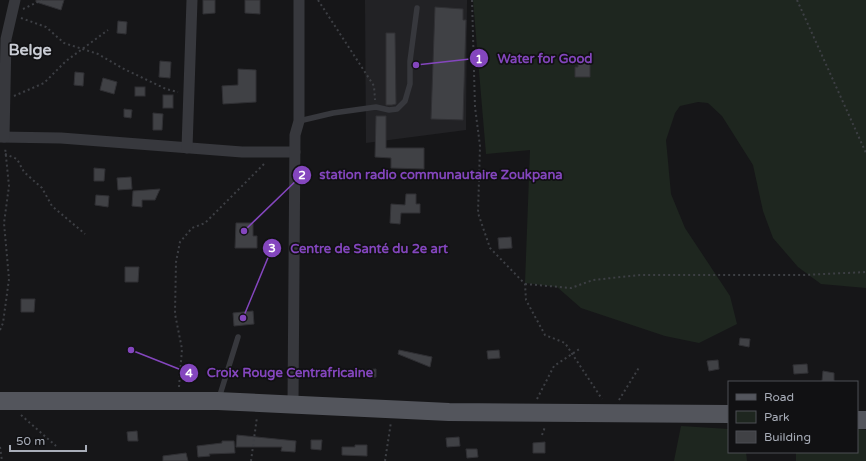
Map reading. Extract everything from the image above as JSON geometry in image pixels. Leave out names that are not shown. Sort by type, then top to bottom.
[{"type":"main road","points":[[3,401],[218,401],[449,412],[728,414]]},
{"type":"street","points":[[15,0],[6,40],[3,89],[5,108],[2,137],[61,138],[242,152],[295,152]]},
{"type":"street","points":[[187,148],[192,0]]},
{"type":"street","points":[[293,404],[295,135],[299,121],[298,0]]},
{"type":"lane","points":[[299,121],[333,113],[376,108],[390,110],[397,109],[405,100],[410,84],[410,62],[417,8]]},
{"type":"lane","points":[[218,401],[238,337]]},
{"type":"path","points":[[12,14],[42,0]]},
{"type":"path","points":[[318,0],[374,86],[376,108]]},
{"type":"path","points":[[472,0],[475,107],[480,146],[478,213],[490,248],[525,284],[526,300],[545,335],[564,343],[573,354],[611,412],[640,366]]},
{"type":"path","points":[[797,0],[866,153]]},
{"type":"path","points":[[12,14],[46,27],[64,43],[98,54],[124,69],[166,89],[178,91],[189,108]]},
{"type":"path","points":[[5,108],[10,98],[44,84],[66,61],[108,30]]},
{"type":"path","points":[[0,330],[3,323],[9,280],[4,223],[9,186],[2,137]]},
{"type":"path","points":[[177,401],[182,349],[175,314],[176,262],[180,242],[192,228],[205,223],[277,151]]},
{"type":"path","points":[[5,153],[18,159],[24,172],[42,188],[52,206],[85,234]]},
{"type":"path","points":[[525,284],[571,288],[593,280],[640,275],[804,275],[866,272]]},
{"type":"path","points":[[530,412],[554,366],[581,348]]},
{"type":"path","points":[[3,401],[56,446]]},
{"type":"path","points":[[252,461],[258,403]]},
{"type":"path","points":[[384,461],[393,409]]},
{"type":"path","points":[[0,447],[2,461]]},
{"type":"shaded area","points":[[365,0],[467,0],[466,130],[366,143]]},
{"type":"green space","points":[[473,0],[866,0],[866,288],[821,284],[798,267],[773,238],[763,211],[753,165],[722,116],[708,103],[698,102],[680,106],[675,113],[666,140],[671,194],[685,228],[730,296],[737,324],[699,343],[665,336],[581,308],[557,287],[525,283],[530,150],[486,154]]},
{"type":"green space","points":[[681,426],[728,429],[728,453],[746,453],[747,461],[674,461]]},
{"type":"green space","points":[[858,429],[866,430],[866,461],[796,461],[796,453],[858,453]]},
{"type":"building","points":[[36,0],[64,0],[61,10],[36,2]]},
{"type":"building","points":[[203,0],[215,0],[215,13],[203,14]]},
{"type":"building","points":[[245,0],[260,0],[260,14],[245,13]]},
{"type":"building","points":[[435,7],[463,9],[463,20],[466,20],[463,120],[431,119]]},
{"type":"building","points":[[118,21],[127,22],[126,34],[117,33]]},
{"type":"building","points":[[386,33],[395,33],[396,104],[392,105],[386,105]]},
{"type":"building","points":[[578,58],[590,59],[590,77],[575,77],[575,67],[578,67]]},
{"type":"building","points":[[160,61],[171,62],[170,78],[159,77]]},
{"type":"building","points":[[238,69],[256,70],[256,102],[223,104],[222,86],[238,85]]},
{"type":"building","points":[[75,72],[84,73],[83,86],[74,85]]},
{"type":"building","points":[[103,78],[117,82],[114,94],[100,90]]},
{"type":"building","points":[[135,87],[145,87],[145,96],[135,96]]},
{"type":"building","points":[[163,95],[173,95],[173,108],[163,108]]},
{"type":"building","points":[[124,109],[132,110],[131,118],[124,117]]},
{"type":"building","points":[[153,113],[163,114],[162,130],[153,130]]},
{"type":"building","points":[[376,116],[386,116],[386,148],[424,148],[424,169],[391,168],[391,158],[375,157]]},
{"type":"building","points":[[94,168],[105,169],[104,181],[94,181]]},
{"type":"building","points":[[131,177],[132,189],[118,190],[117,178]]},
{"type":"building","points":[[160,189],[155,200],[142,200],[142,207],[132,206],[133,191]]},
{"type":"building","points":[[406,194],[416,194],[416,204],[420,204],[420,213],[401,213],[400,224],[390,223],[391,204],[405,205]]},
{"type":"building","points":[[96,195],[109,196],[108,207],[95,205]]},
{"type":"building","points":[[236,223],[253,223],[253,236],[257,236],[257,248],[235,248]]},
{"type":"building","points":[[511,237],[512,248],[499,249],[498,238]]},
{"type":"building","points":[[125,267],[139,267],[138,282],[125,282]]},
{"type":"building","points":[[21,299],[35,299],[34,312],[21,312]]},
{"type":"building","points":[[253,311],[254,324],[234,326],[233,313]]},
{"type":"building","points":[[740,338],[750,339],[749,347],[739,345]]},
{"type":"building","points":[[399,350],[432,357],[430,367],[398,354]]},
{"type":"building","points":[[499,350],[500,358],[488,359],[487,351]]},
{"type":"building","points":[[718,360],[719,369],[709,371],[707,361]]},
{"type":"building","points":[[807,364],[808,373],[794,374],[793,365]]},
{"type":"building","points":[[376,369],[376,377],[365,378],[364,370]]},
{"type":"building","points":[[823,371],[834,373],[834,381],[822,381]]},
{"type":"building","points":[[137,431],[138,441],[128,441],[127,432]]},
{"type":"building","points":[[237,435],[296,441],[295,452],[281,451],[282,447],[236,447]]},
{"type":"building","points":[[459,437],[460,446],[447,447],[446,438]]},
{"type":"building","points":[[311,440],[322,440],[321,450],[311,449]]},
{"type":"building","points":[[222,441],[234,441],[235,453],[209,454],[210,456],[198,457],[197,446],[222,443]]},
{"type":"building","points":[[545,442],[545,453],[533,453],[533,443]]},
{"type":"building","points":[[355,445],[367,445],[367,456],[342,455],[342,447],[355,447]]},
{"type":"building","points":[[466,449],[477,449],[478,457],[467,458]]},
{"type":"building","points":[[186,453],[188,461],[163,461],[163,456]]},
{"type":"place","name":"Water for Good","points":[[416,65]]},
{"type":"place","name":"station radio communautaire Zoukpana","points":[[244,231]]},
{"type":"place","name":"Centre de Santé du 2e art","points":[[243,318]]},
{"type":"place","name":"Croix Rouge Centrafricaine","points":[[131,350]]},
{"type":"district","name":"Belge","points":[[30,50]]}]
